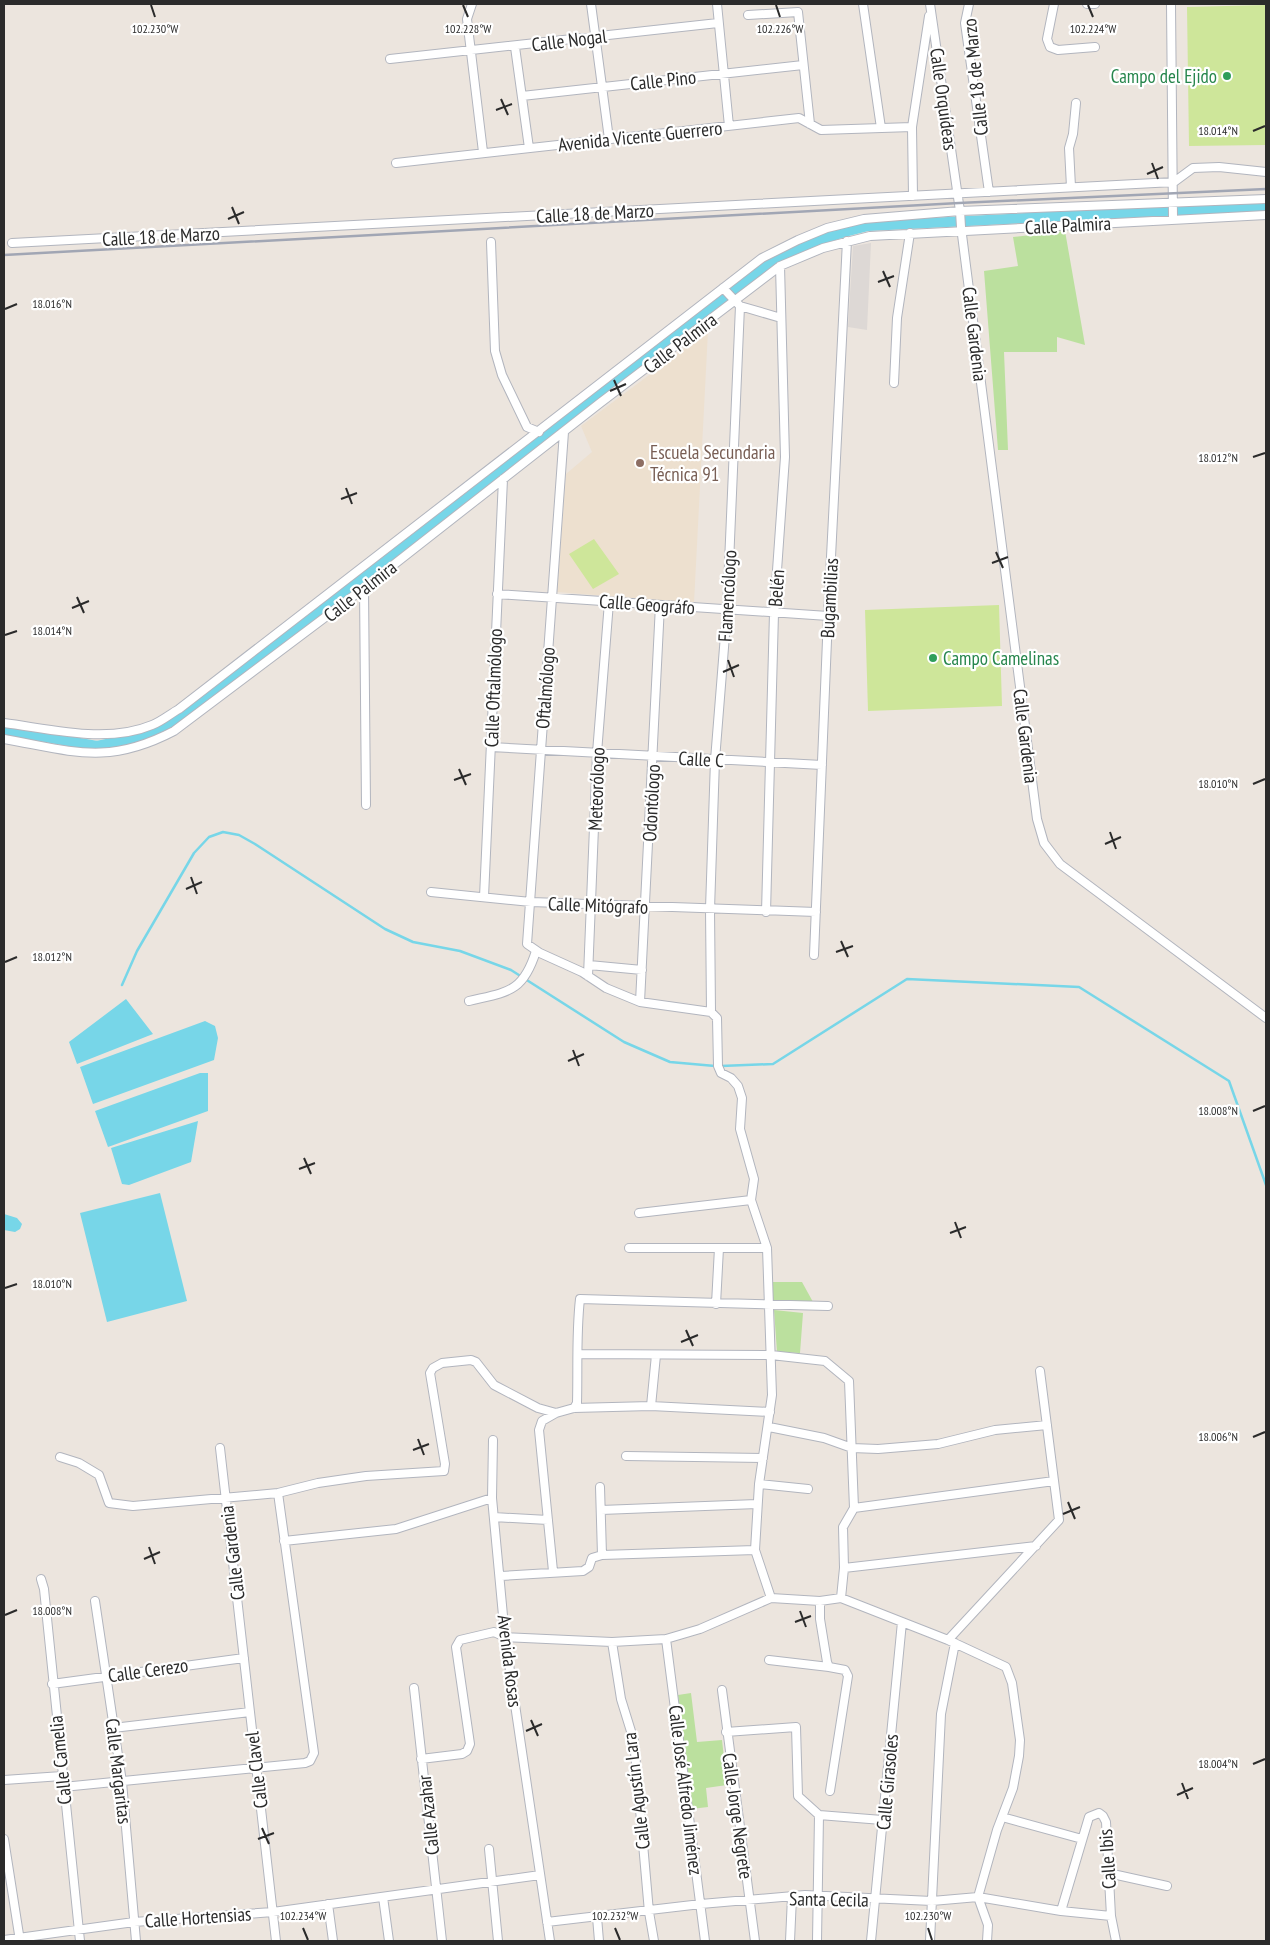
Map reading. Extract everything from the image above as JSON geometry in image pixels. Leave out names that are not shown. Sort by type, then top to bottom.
[{"type":"street","points":[[472,4],[467,19],[482,152]]},
{"type":"street","points":[[591,4],[609,139]]},
{"type":"street","points":[[716,4],[729,126]]},
{"type":"street","points":[[864,4],[881,128]]},
{"type":"street","name":"Calle 18 de Marzo","points":[[12,244],[989,192],[965,22],[969,4]]},
{"type":"street","points":[[1054,4],[1047,39],[1050,47],[1058,50],[1095,47]]},
{"type":"street","points":[[1087,4],[1095,4]]},
{"type":"street","points":[[1171,4],[1173,219]]},
{"type":"street","points":[[913,196],[912,126],[931,5]]},
{"type":"street","name":"Calle Orquídeas","points":[[931,5],[960,213]]},
{"type":"street","points":[[748,14],[798,12],[810,124]]},
{"type":"street","name":"Calle Nogal","points":[[390,59],[515,47],[718,23]]},
{"type":"street","points":[[515,47],[529,148]]},
{"type":"street","name":"Calle Pino","points":[[522,96],[804,65]]},
{"type":"street","points":[[1070,187],[1069,148],[1073,134],[1076,103]]},
{"type":"street","name":"Avenida Vicente Guerrero","points":[[396,163],[798,118],[821,130],[912,126]]},
{"type":"street","points":[[989,192],[1174,182],[1193,168],[1219,167],[1266,172]]},
{"type":"street","points":[[4,723],[94,734],[126,732],[152,725],[179,709],[539,432],[596,397],[731,296],[762,258],[798,240],[827,228],[864,219],[1266,198]]},
{"type":"street","name":"Calle Gardenia","points":[[960,213],[1036,819],[1044,843],[1060,864],[1266,1018]]},
{"type":"street","name":"Calle Palmira","points":[[4,739],[91,754],[110,754],[140,747],[190,720],[364,588],[564,432],[596,397],[731,296],[798,256],[870,236],[961,229],[1266,215]]},
{"type":"street","points":[[894,383],[897,318],[910,233]]},
{"type":"street","name":"Bugambilias","points":[[814,955],[828,616],[847,241]]},
{"type":"street","points":[[491,242],[495,351],[502,375],[527,426],[539,432]]},
{"type":"street","name":"Belén","points":[[766,912],[774,613],[785,457],[780,266]]},
{"type":"street","points":[[731,296],[781,318]]},
{"type":"street","name":"Flamencólogo","points":[[710,1012],[710,909],[715,760],[727,610],[731,296]]},
{"type":"street","name":"Oftalmólogo","points":[[536,951],[527,944],[550,598],[564,432]]},
{"type":"street","name":"Calle Oftalmólogo","points":[[484,898],[503,479]]},
{"type":"street","points":[[364,588],[366,805]]},
{"type":"street","name":"Calle Geográfo","points":[[497,594],[828,616]]},
{"type":"street","name":"Meteorólogo","points":[[588,976],[597,753],[609,602]]},
{"type":"street","name":"Odontólogo","points":[[640,1002],[660,605]]},
{"type":"street","name":"Calle C","points":[[490,747],[822,766]]},
{"type":"street","name":"Calle Mitógrafo","points":[[431,892],[531,902],[766,912],[816,912]]},
{"type":"street","points":[[469,1001],[512,990],[523,978],[536,951],[588,976],[606,988],[640,1002],[710,1012],[717,1018],[719,1028],[718,1066],[721,1073],[731,1078],[738,1086],[742,1098],[740,1129],[754,1179],[751,1200],[767,1248],[771,1355],[770,1412],[759,1484],[755,1550],[771,1598]]},
{"type":"street","points":[[589,965],[642,970]]},
{"type":"street","points":[[640,1213],[751,1200]]},
{"type":"street","points":[[629,1248],[767,1248]]},
{"type":"street","points":[[716,1304],[719,1248]]},
{"type":"street","points":[[574,1408],[577,1403],[579,1354],[577,1331],[580,1299],[769,1306],[828,1306]]},
{"type":"street","points":[[579,1354],[771,1355],[825,1361],[849,1381],[854,1508],[843,1527],[844,1568],[841,1598]]},
{"type":"street","points":[[651,1406],[656,1355]]},
{"type":"street","points":[[60,1457],[79,1463],[98,1475],[109,1503],[133,1506],[278,1493],[318,1483],[366,1476],[444,1471],[445,1464],[430,1373],[433,1368],[442,1363],[471,1360],[476,1362],[494,1385],[538,1408],[556,1413]]},
{"type":"street","points":[[930,1941],[941,1714],[951,1642],[1059,1520],[1040,1371]]},
{"type":"street","points":[[553,1571],[539,1430],[542,1421],[556,1413],[574,1408],[651,1406],[770,1412]]},
{"type":"street","points":[[769,1427],[824,1438],[852,1448],[938,1444],[995,1430],[1047,1425]]},
{"type":"street","name":"Avenida Rosas","points":[[494,1440],[492,1498],[506,1637],[550,1941]]},
{"type":"street","name":"Calle Gardenia","points":[[220,1448],[244,1658]]},
{"type":"street","points":[[626,1456],[764,1458]]},
{"type":"street","points":[[854,1508],[1054,1481]]},
{"type":"street","points":[[759,1484],[808,1489]]},
{"type":"street","points":[[600,1487],[602,1555]]},
{"type":"street","points":[[63,1787],[305,1764],[310,1761],[314,1753],[278,1493]]},
{"type":"street","points":[[284,1541],[396,1529],[492,1498]]},
{"type":"street","points":[[601,1510],[758,1504]]},
{"type":"street","points":[[494,1517],[548,1520]]},
{"type":"street","points":[[844,1568],[1036,1546]]},
{"type":"street","points":[[501,1576],[553,1571],[583,1571],[589,1567],[592,1558],[602,1555],[755,1550]]},
{"type":"street","name":"Calle Camelia","points":[[41,1579],[44,1589],[52,1684],[80,1941]]},
{"type":"street","points":[[421,1758],[462,1754],[467,1751],[470,1744],[456,1647],[458,1643],[481,1634],[494,1632],[506,1637],[612,1642],[666,1639],[700,1629],[771,1598],[820,1601],[841,1598],[951,1642],[1006,1667],[1012,1683],[1020,1740],[1019,1756],[1013,1788],[1002,1817],[978,1897],[988,1925],[987,1941]]},
{"type":"street","name":"Calle Margaritas","points":[[95,1601],[122,1782],[136,1941]]},
{"type":"street","points":[[820,1601],[821,1626],[829,1667]]},
{"type":"street","name":"Calle Girasoles","points":[[871,1941],[902,1622]]},
{"type":"street","name":"Calle José Alfredo Jiménez","points":[[666,1639],[705,1941]]},
{"type":"street","name":"Calle Agustín Lara","points":[[612,1642],[621,1698],[634,1741],[649,1912],[654,1941]]},
{"type":"street","name":"Calle Cerezo","points":[[52,1684],[244,1658]]},
{"type":"street","name":"Calle Clavel","points":[[244,1658],[276,1941]]},
{"type":"street","points":[[769,1660],[845,1670],[848,1676],[830,1791]]},
{"type":"street","name":"Calle Azahar","points":[[414,1688],[442,1941]]},
{"type":"street","name":"Calle Jorge Negrete","points":[[722,1690],[726,1732],[755,1941]]},
{"type":"street","points":[[113,1728],[250,1712]]},
{"type":"street","points":[[726,1732],[796,1727],[798,1796],[819,1815],[882,1820]]},
{"type":"street","points":[[4,1780],[62,1776]]},
{"type":"street","name":"Calle Ibis","points":[[1082,1839],[1089,1816],[1098,1813],[1103,1816],[1106,1822],[1111,1916],[1116,1941]]},
{"type":"street","points":[[817,1941],[819,1815]]},
{"type":"street","points":[[1002,1817],[1082,1839],[1061,1911]]},
{"type":"street","points":[[4,1839],[20,1939]]},
{"type":"street","points":[[489,1849],[498,1941]]},
{"type":"street","points":[[1108,1873],[1167,1886]]},
{"type":"street","name":"Calle Hortensias","points":[[4,1940],[134,1922],[273,1912],[540,1875]]},
{"type":"street","points":[[383,1896],[388,1941]]},
{"type":"street","name":"Santa Cecila","points":[[548,1922],[649,1912],[701,1904],[817,1896],[874,1900],[932,1900],[978,1897],[1061,1911],[1111,1916]]},
{"type":"street","points":[[790,1941],[792,1897]]},
{"type":"street","points":[[328,1904],[333,1941]]},
{"type":"street","points":[[597,1917],[599,1941]]},
{"type":"shaded area","points":[[871,243],[867,330],[848,327],[853,246]]},
{"type":"shaded area","name":"Escuela Secundaria Técnica 91","points":[[708,331],[694,603],[557,592],[566,474],[592,452],[581,426]]},
{"type":"green space","name":"Campo del Ejido","points":[[1266,5],[1266,145],[1189,146],[1187,7]]},
{"type":"green space","points":[[1065,231],[1085,345],[1057,337],[1057,352],[1004,352],[1008,450],[998,450],[984,271],[1018,266],[1013,237]]},
{"type":"green space","points":[[594,539],[619,574],[593,589],[569,554]]},
{"type":"green space","name":"Campo Camelinas","points":[[999,605],[1002,706],[868,711],[865,610]]},
{"type":"green space","points":[[772,1282],[802,1282],[813,1302],[772,1301]]},
{"type":"green space","points":[[774,1310],[803,1313],[800,1353],[777,1352]]},
{"type":"green space","points":[[691,1693],[697,1742],[722,1740],[727,1785],[706,1788],[708,1807],[691,1809],[678,1695]]},
{"type":"water","points":[[126,999],[153,1034],[77,1064],[69,1042]]},
{"type":"water","points":[[205,1021],[215,1026],[218,1038],[214,1060],[93,1104],[80,1067]]},
{"type":"water","points":[[200,1073],[208,1073],[208,1111],[108,1147],[95,1111]]},
{"type":"water","points":[[198,1121],[191,1162],[129,1185],[122,1184],[111,1148]]},
{"type":"water","points":[[160,1193],[187,1301],[107,1322],[80,1213]]},
{"type":"water","points":[[4,1214],[17,1218],[22,1224],[20,1229],[15,1232],[4,1230]]},
{"type":"waterway","points":[[4,730],[97,746],[155,734],[195,708],[772,262],[807,245],[868,226],[1266,206]]},
{"type":"waterway","points":[[122,985],[137,951],[194,853],[209,837],[223,832],[239,835],[255,844],[385,929],[413,942],[460,951],[511,970],[624,1042],[670,1062],[715,1066]]},
{"type":"waterway","points":[[721,1066],[773,1064],[907,979],[1079,987],[1229,1081],[1266,1185]]},
{"type":"railway","points":[[4,255],[959,203],[1266,189]]},
{"type":"place","name":"Campo del Ejido","points":[[1227,76]]},
{"type":"place","name":"Escuela Secundaria Técnica 91","points":[[640,463]]},
{"type":"place","name":"Campo Camelinas","points":[[933,658]]}]
